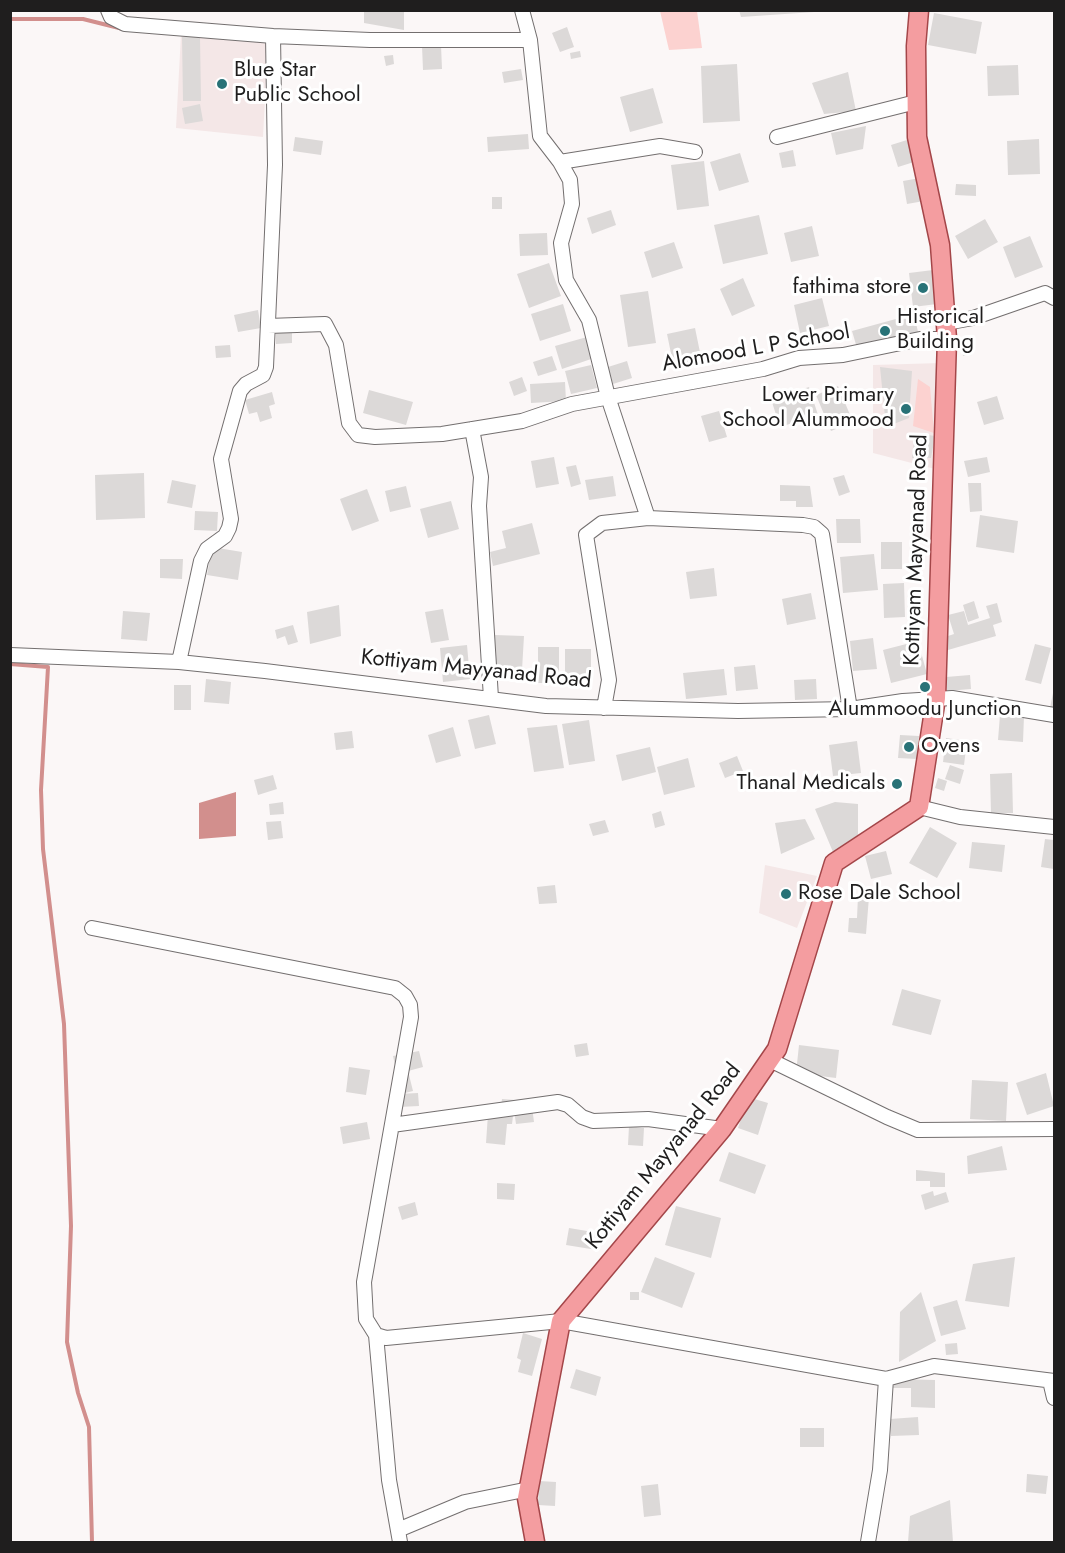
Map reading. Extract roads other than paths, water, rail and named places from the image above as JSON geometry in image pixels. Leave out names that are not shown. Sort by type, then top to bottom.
[{"type":"main road","name":"Kottiyam Mayyanad Road","points":[[535,1542],[528,1507],[529,1489],[561,1322],[722,1129],[777,1049],[834,863],[919,807],[936,698],[946,331],[940,245],[916,137],[918,10]]},
{"type":"street","points":[[108,10],[111,17],[125,24],[273,36],[370,40],[530,40]]},
{"type":"street","points":[[522,10],[530,40],[540,136],[560,162],[570,180],[572,204],[561,243],[566,280],[589,320],[608,397],[648,518]]},
{"type":"street","points":[[179,662],[201,561],[207,549],[225,536],[229,528],[231,519],[221,459],[240,391],[246,384],[263,375],[268,326],[275,165],[273,36]]},
{"type":"street","points":[[777,137],[916,102]]},
{"type":"street","points":[[560,162],[660,146],[694,152]]},
{"type":"street","name":"Alomood L P School","points":[[268,326],[325,324],[336,345],[349,423],[358,435],[442,434],[522,421],[572,404],[763,369],[799,358],[843,355],[920,339],[1045,293],[1054,298]]},
{"type":"street","points":[[472,429],[481,477],[479,506],[491,698]]},
{"type":"street","points":[[604,708],[609,680],[586,535],[602,523],[648,518],[803,525],[814,527],[822,534],[850,709]]},
{"type":"street","name":"Kottiyam Mayyanad Road","points":[[10,655],[179,662],[546,706],[738,711],[850,709],[952,698],[1054,715]]},
{"type":"street","points":[[919,807],[960,817],[1054,827]]},
{"type":"street","points":[[92,928],[395,988],[405,996],[410,1005],[411,1017],[364,1282],[366,1319],[375,1335],[389,1480],[399,1536],[465,1503],[529,1489]]},
{"type":"street","points":[[770,1060],[887,1118],[918,1130],[1054,1130]]},
{"type":"street","points":[[392,1125],[558,1102],[568,1105],[582,1117],[593,1121],[648,1119],[722,1129]]},
{"type":"street","points":[[375,1335],[386,1338],[561,1322],[886,1379],[934,1366],[1052,1381],[1054,1398]]},
{"type":"street","points":[[868,1542],[880,1470],[886,1379]]},
{"type":"waterway","points":[[10,19],[83,19],[123,29]]},
{"type":"waterway","points":[[10,664],[48,667],[41,790],[43,849],[64,1024],[71,1226],[67,1342],[78,1393],[89,1427],[92,1542]]},
{"type":"place","name":"Blue Star Public School","points":[[222,84]]},
{"type":"place","name":"fathima store","points":[[923,288]]},
{"type":"place","name":"Historical Building","points":[[885,331]]},
{"type":"place","name":"Lower Primary School Alummood","points":[[906,409]]},
{"type":"place","name":"Alummoodu Junction","points":[[925,687]]},
{"type":"place","name":"Ovens","points":[[909,747]]},
{"type":"place","name":"Thanal Medicals","points":[[897,784]]},
{"type":"place","name":"Rose Dale School","points":[[786,894]]}]
